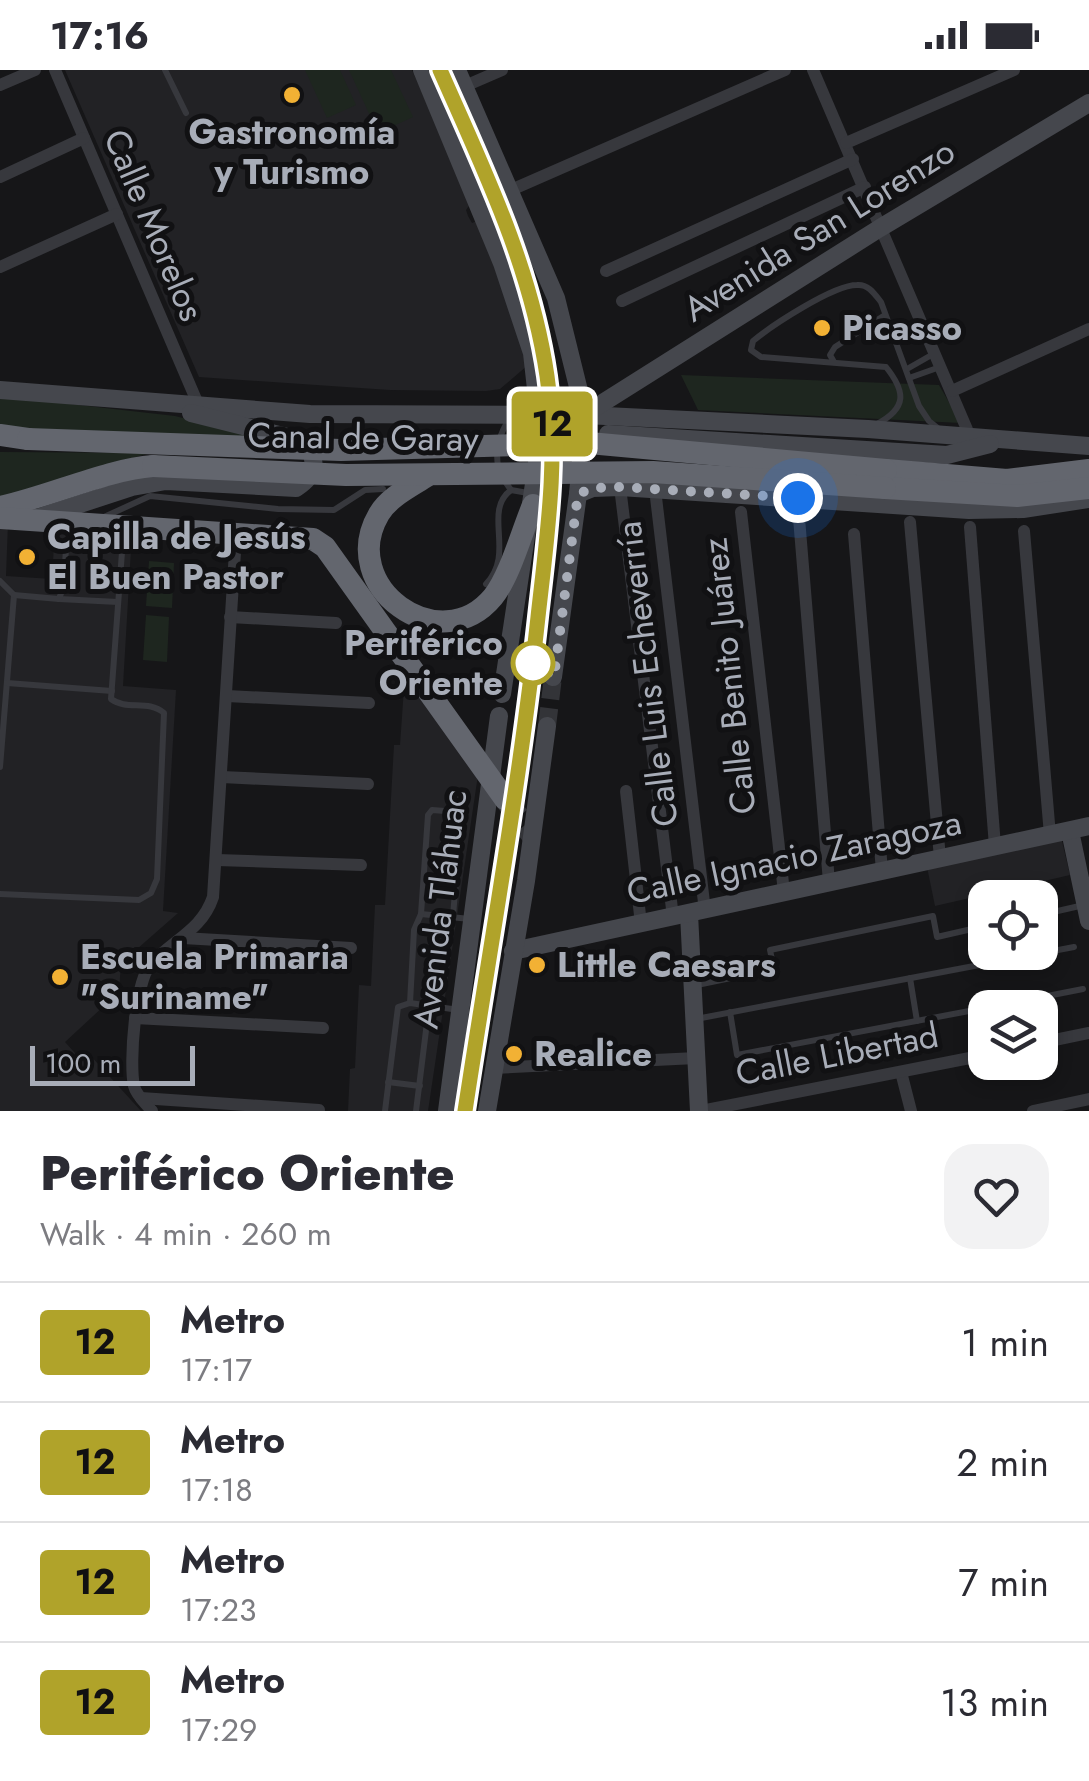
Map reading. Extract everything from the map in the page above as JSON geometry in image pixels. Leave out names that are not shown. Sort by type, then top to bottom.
[{"type":"highway","name":"Canal de Garay","points":[[0,435],[341,450],[589,443],[1017,496],[1089,488]]},
{"type":"highway","name":"Canal de Garay","points":[[0,507],[153,466],[427,476],[653,472],[1007,480],[1089,470]]},
{"type":"highway","points":[[427,476],[390,500],[378,515],[369,540],[370,568],[386,598],[417,618],[447,621],[474,611],[493,596],[533,499]]},
{"type":"highway","points":[[0,518],[313,539],[325,546],[505,799]]},
{"type":"main road","points":[[422,70],[520,311],[532,353],[540,416],[537,464],[502,694]]},
{"type":"main road","points":[[461,78],[556,298],[585,424],[554,677]]},
{"type":"main road","name":"Avenida San Lorenzo","points":[[537,464],[585,424],[880,228],[1089,102]]},
{"type":"main road","name":"Canal de Garay","points":[[0,390],[310,414],[540,416],[585,424],[868,429],[948,436],[972,443],[1005,440],[1089,446]]},
{"type":"main road","points":[[27,521],[150,483],[181,481],[296,488],[310,479],[315,465],[313,452],[303,441],[134,398]]},
{"type":"main road","points":[[585,424],[674,438],[947,455],[972,443]]},
{"type":"main road","points":[[661,489],[654,458],[656,451],[674,438]]},
{"type":"main road","points":[[578,494],[593,488],[620,487],[968,510],[1023,509],[1089,499]]},
{"type":"main road","name":"Avenida Tláhuac","points":[[447,1111],[460,1010],[462,918],[499,716]]},
{"type":"main road","points":[[488,1111],[547,726]]},
{"type":"main road","name":"Calle Ignacio Zaragoza","points":[[513,951],[1089,826]]},
{"type":"main road","points":[[1070,831],[1087,913]]},
{"type":"main road","points":[[689,914],[700,1111]]},
{"type":"street","points":[[0,85],[35,70]]},
{"type":"street","name":"Calle Morelos","points":[[55,70],[198,404]]},
{"type":"street","points":[[461,78],[502,70]]},
{"type":"street","points":[[511,190],[785,70]]},
{"type":"street","points":[[812,70],[972,443]]},
{"type":"street","points":[[846,143],[1014,70]]},
{"type":"street","points":[[0,176],[84,138]]},
{"type":"street","points":[[606,272],[853,159]]},
{"type":"street","points":[[622,302],[865,187]]},
{"type":"street","points":[[0,268],[116,214]]},
{"type":"street","points":[[952,392],[1089,329]]},
{"type":"street","points":[[620,487],[689,914]]},
{"type":"street","name":"Calle Luis Echeverría","points":[[661,489],[689,914]]},
{"type":"street","name":"Calle Benito Juárez","points":[[741,512],[784,892]]},
{"type":"street","points":[[799,518],[829,882]]},
{"type":"street","points":[[910,522],[940,858]]},
{"type":"street","points":[[970,528],[995,846]]},
{"type":"street","points":[[1024,531],[1050,834]]},
{"type":"street","points":[[854,534],[882,871]]},
{"type":"street","points":[[152,1111],[134,1087],[135,1018],[148,966],[207,915],[213,897],[236,536]]},
{"type":"street","points":[[230,617],[336,623]]},
{"type":"street","points":[[228,696],[369,703]]},
{"type":"street","points":[[222,777],[368,784]]},
{"type":"street","points":[[626,791],[641,924]]},
{"type":"street","points":[[217,860],[361,865]]},
{"type":"street","points":[[182,938],[351,948]]},
{"type":"street","points":[[135,1018],[323,1028]]},
{"type":"street","points":[[1058,1039],[1089,1032]]},
{"type":"street","points":[[494,1068],[696,1058]]},
{"type":"street","name":"Calle Libertad","points":[[700,1111],[968,1058]]},
{"type":"street","points":[[902,1072],[911,1111]]},
{"type":"street","points":[[141,1098],[319,1110]]},
{"type":"street","points":[[1033,1111],[1089,1098]]},
{"type":"lane","points":[[165,70],[186,113]]},
{"type":"lane","points":[[868,429],[896,412],[899,383],[886,367],[760,356],[750,345],[840,288],[860,284],[872,290],[886,315],[919,406],[929,421],[948,436]]},
{"type":"lane","points":[[834,362],[830,355],[836,347],[886,315]]},
{"type":"lane","points":[[908,374],[938,359]]},
{"type":"lane","points":[[908,374],[938,359]]},
{"type":"lane","points":[[510,416],[500,433],[496,452],[498,472],[511,490],[533,499]]},
{"type":"lane","points":[[84,526],[150,496],[278,509],[334,510],[365,490],[383,489]]},
{"type":"lane","points":[[486,584],[495,575],[501,549],[498,508],[502,497],[511,490]]},
{"type":"lane","points":[[0,894],[139,900],[150,892],[157,879],[164,713],[155,706],[118,704],[111,699],[122,552],[111,543],[73,542],[66,547],[64,586],[59,599]]},
{"type":"lane","points":[[0,580],[14,595],[118,602]]},
{"type":"lane","points":[[0,767],[14,595]]},
{"type":"lane","points":[[7,684],[112,690]]},
{"type":"lane","points":[[410,1004],[414,930],[422,914],[428,815],[432,810],[458,812],[462,918],[422,914]]},
{"type":"lane","points":[[1058,914],[1087,913]]},
{"type":"lane","points":[[693,986],[774,968],[770,950],[932,916],[937,936],[968,930]]},
{"type":"lane","points":[[694,1019],[1074,947]]},
{"type":"lane","points":[[910,978],[917,1020]]},
{"type":"lane","points":[[1058,994],[1083,989]]},
{"type":"lane","points":[[385,1111],[396,1011],[400,1005],[460,1010]]},
{"type":"lane","points":[[416,1111],[430,1006]]},
{"type":"lane","points":[[730,1012],[737,1055],[968,1011]]},
{"type":"lane","points":[[388,1082],[420,1086]]},
{"type":"shaded area","points":[[65,70],[412,70],[471,203],[466,210],[468,216],[472,223],[479,220],[528,365],[500,389],[486,391],[390,390],[199,377]]},
{"type":"shaded area","points":[[305,70],[340,70],[356,105],[327,118]]},
{"type":"shaded area","points":[[349,70],[391,70],[413,117],[378,133]]},
{"type":"shaded area","points":[[681,375],[939,385],[961,423],[698,410]]},
{"type":"shaded area","points":[[0,396],[175,416],[282,443],[27,430],[0,424]]},
{"type":"shaded area","points":[[3,452],[149,453],[0,499]]},
{"type":"shaded area","points":[[0,522],[8,523],[6,576],[52,579],[55,527],[132,532],[123,686],[176,690],[163,911],[178,913],[121,963],[119,992],[65,1042],[82,1061],[89,1054],[141,1111],[0,1111]]},
{"type":"shaded area","points":[[149,561],[174,563],[172,608],[146,606]]},
{"type":"shaded area","points":[[146,615],[169,617],[167,662],[143,660]]},
{"type":"shaded area","points":[[404,688],[416,689],[478,775],[428,1111],[348,1111],[350,1069],[355,1068],[359,985],[371,986],[375,905],[385,905],[394,745],[400,745]]},
{"type":"shaded area","points":[[1061,837],[1070,875],[1048,880],[968,880],[968,898],[935,906],[927,867]]},
{"type":"tunnel","points":[[547,726],[553,677]]},
{"type":"tunnel","points":[[505,799],[532,835]]},
{"type":"railway","points":[[440,70],[504,219],[530,296],[547,376],[552,439],[548,531],[530,685],[465,1111]]},
{"type":"metro line","name":"12","points":[[440,70],[500,202],[530,290],[548,379],[554,444],[531,685],[465,1111]]},
{"type":"place","name":"Gastronomía y Turismo","points":[[292,95]]},
{"type":"place","name":"Picasso","points":[[822,328]]},
{"type":"place","name":"Capilla de Jesús El Buen Pastor","points":[[27,557]]},
{"type":"place","name":"Periférico Oriente","points":[[533,663]]},
{"type":"place","name":"Little Caesars","points":[[537,965]]},
{"type":"place","name":"Escuela Primaria \"Suriname\"","points":[[60,977]]},
{"type":"place","name":"Realice","points":[[514,1054]]},
{"type":"route","points":[[533,663],[554,677],[578,494],[593,488],[620,487],[798,498]]}]
